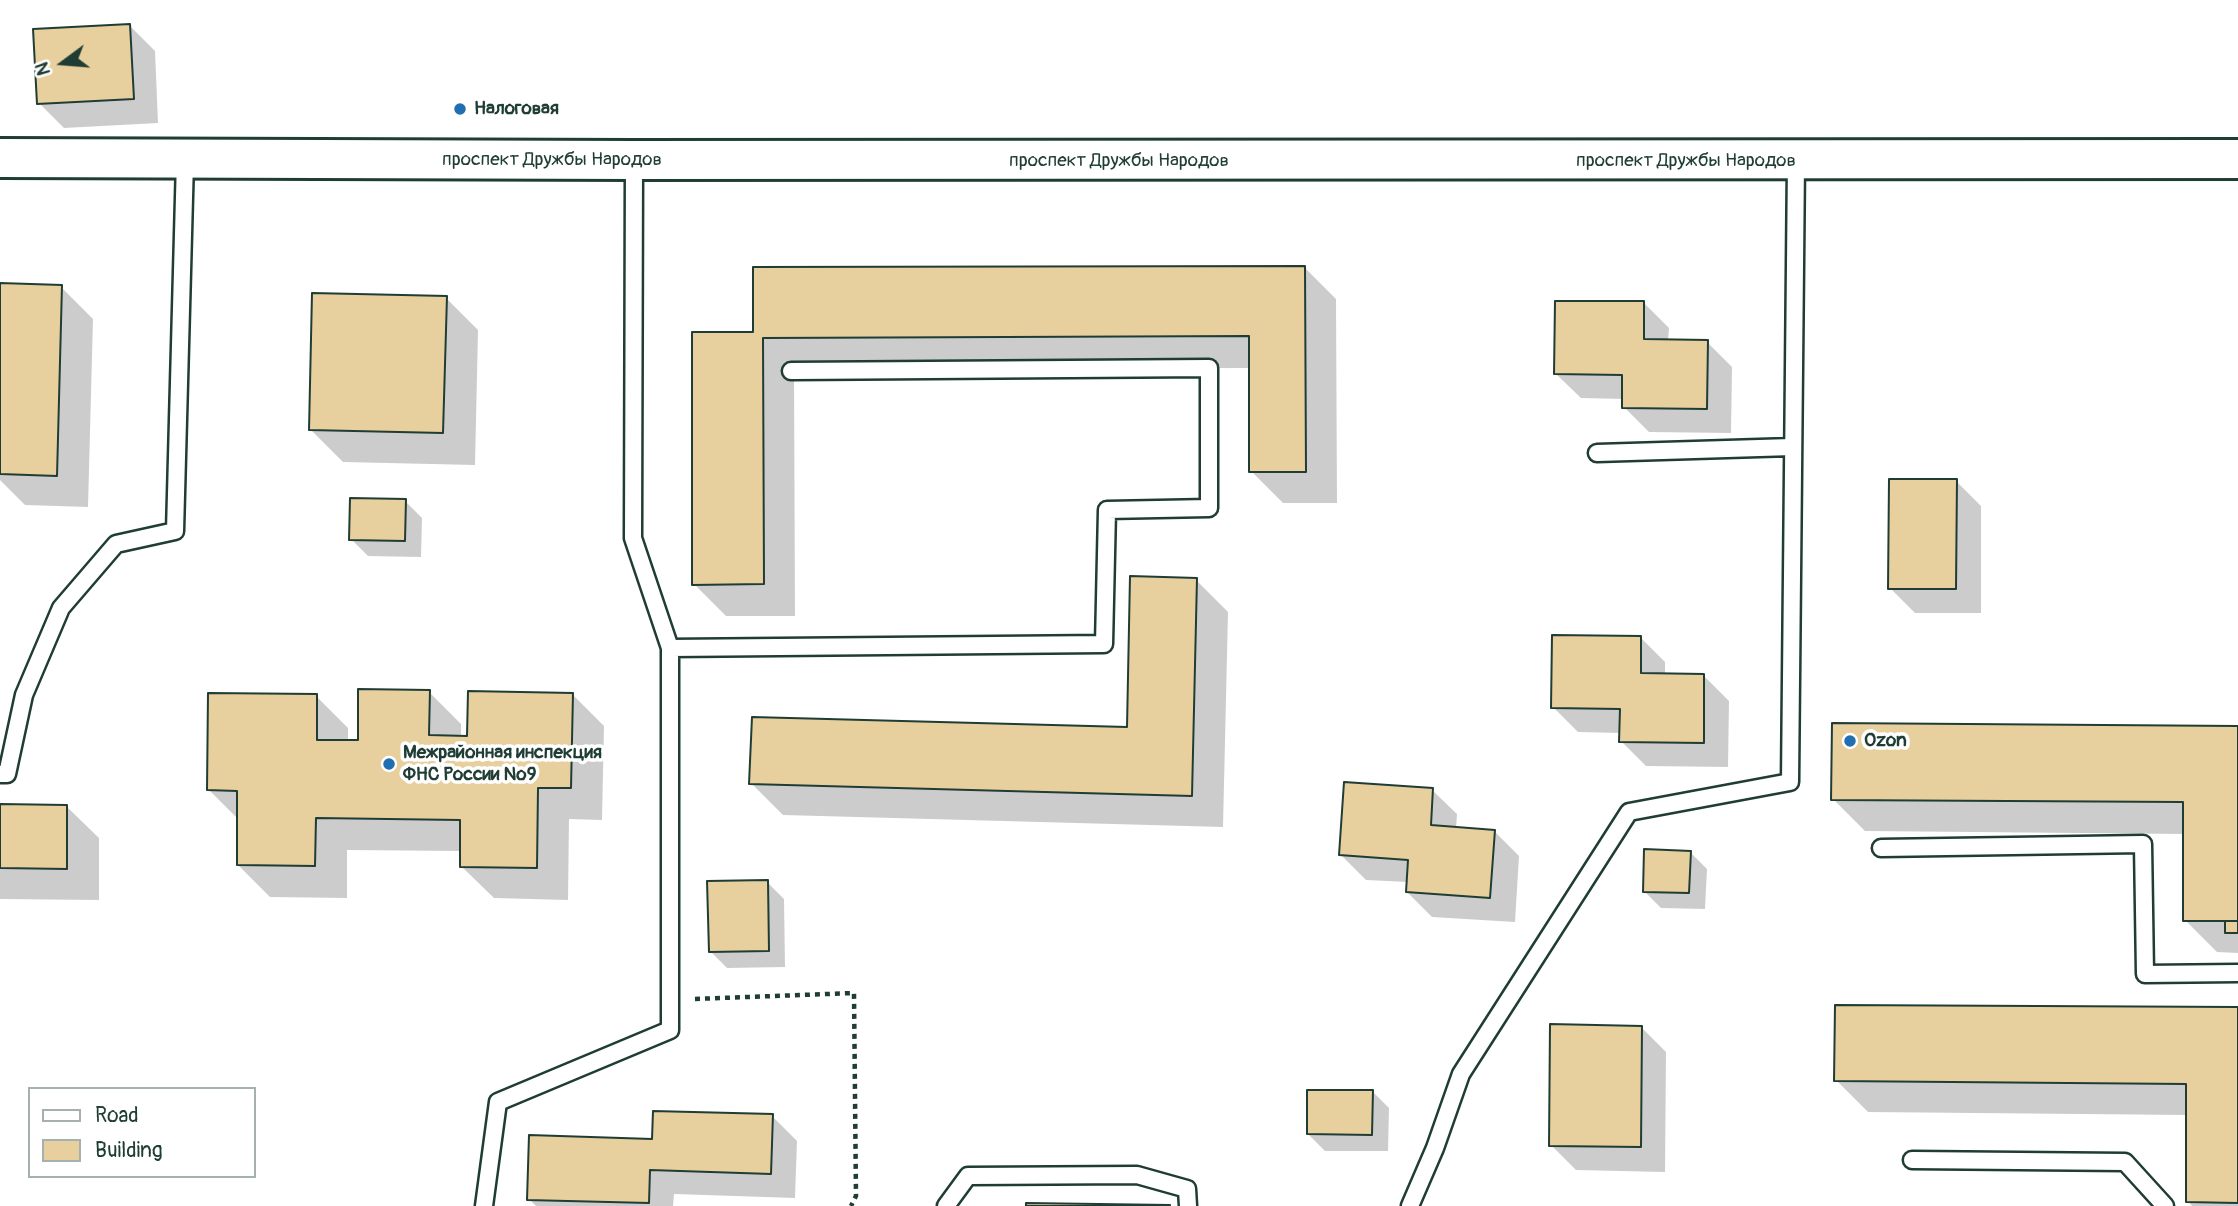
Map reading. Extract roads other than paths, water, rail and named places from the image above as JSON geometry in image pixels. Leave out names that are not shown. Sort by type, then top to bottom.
[{"type":"main road","name":"проспект Дружбы Народов","points":[[0,158],[1796,161],[2238,159]]},
{"type":"lane","points":[[0,774],[7,774],[24,695],[61,608],[116,544],[175,531],[185,160]]},
{"type":"lane","points":[[484,1206],[498,1102],[670,1030],[670,648],[633,538],[634,160]]},
{"type":"lane","points":[[1410,1206],[1435,1148],[1461,1074],[1629,812],[1790,782],[1796,161]]},
{"type":"lane","points":[[670,648],[1104,644],[1107,510],[1209,508],[1209,368],[791,371]]},
{"type":"lane","points":[[1597,453],[1792,447]]},
{"type":"lane","points":[[1881,848],[2143,844],[2145,974],[2238,973]]},
{"type":"lane","points":[[1912,1160],[2125,1163],[2165,1206]]},
{"type":"lane","points":[[946,1206],[968,1176],[1137,1175],[1187,1189],[1188,1206]]},
{"type":"place","name":"Налоговая","points":[[460,109]]},
{"type":"place","name":"Ozon","points":[[1850,741]]},
{"type":"place","name":"Межрайонная инспекция ФНС России №9","points":[[389,764]]}]
